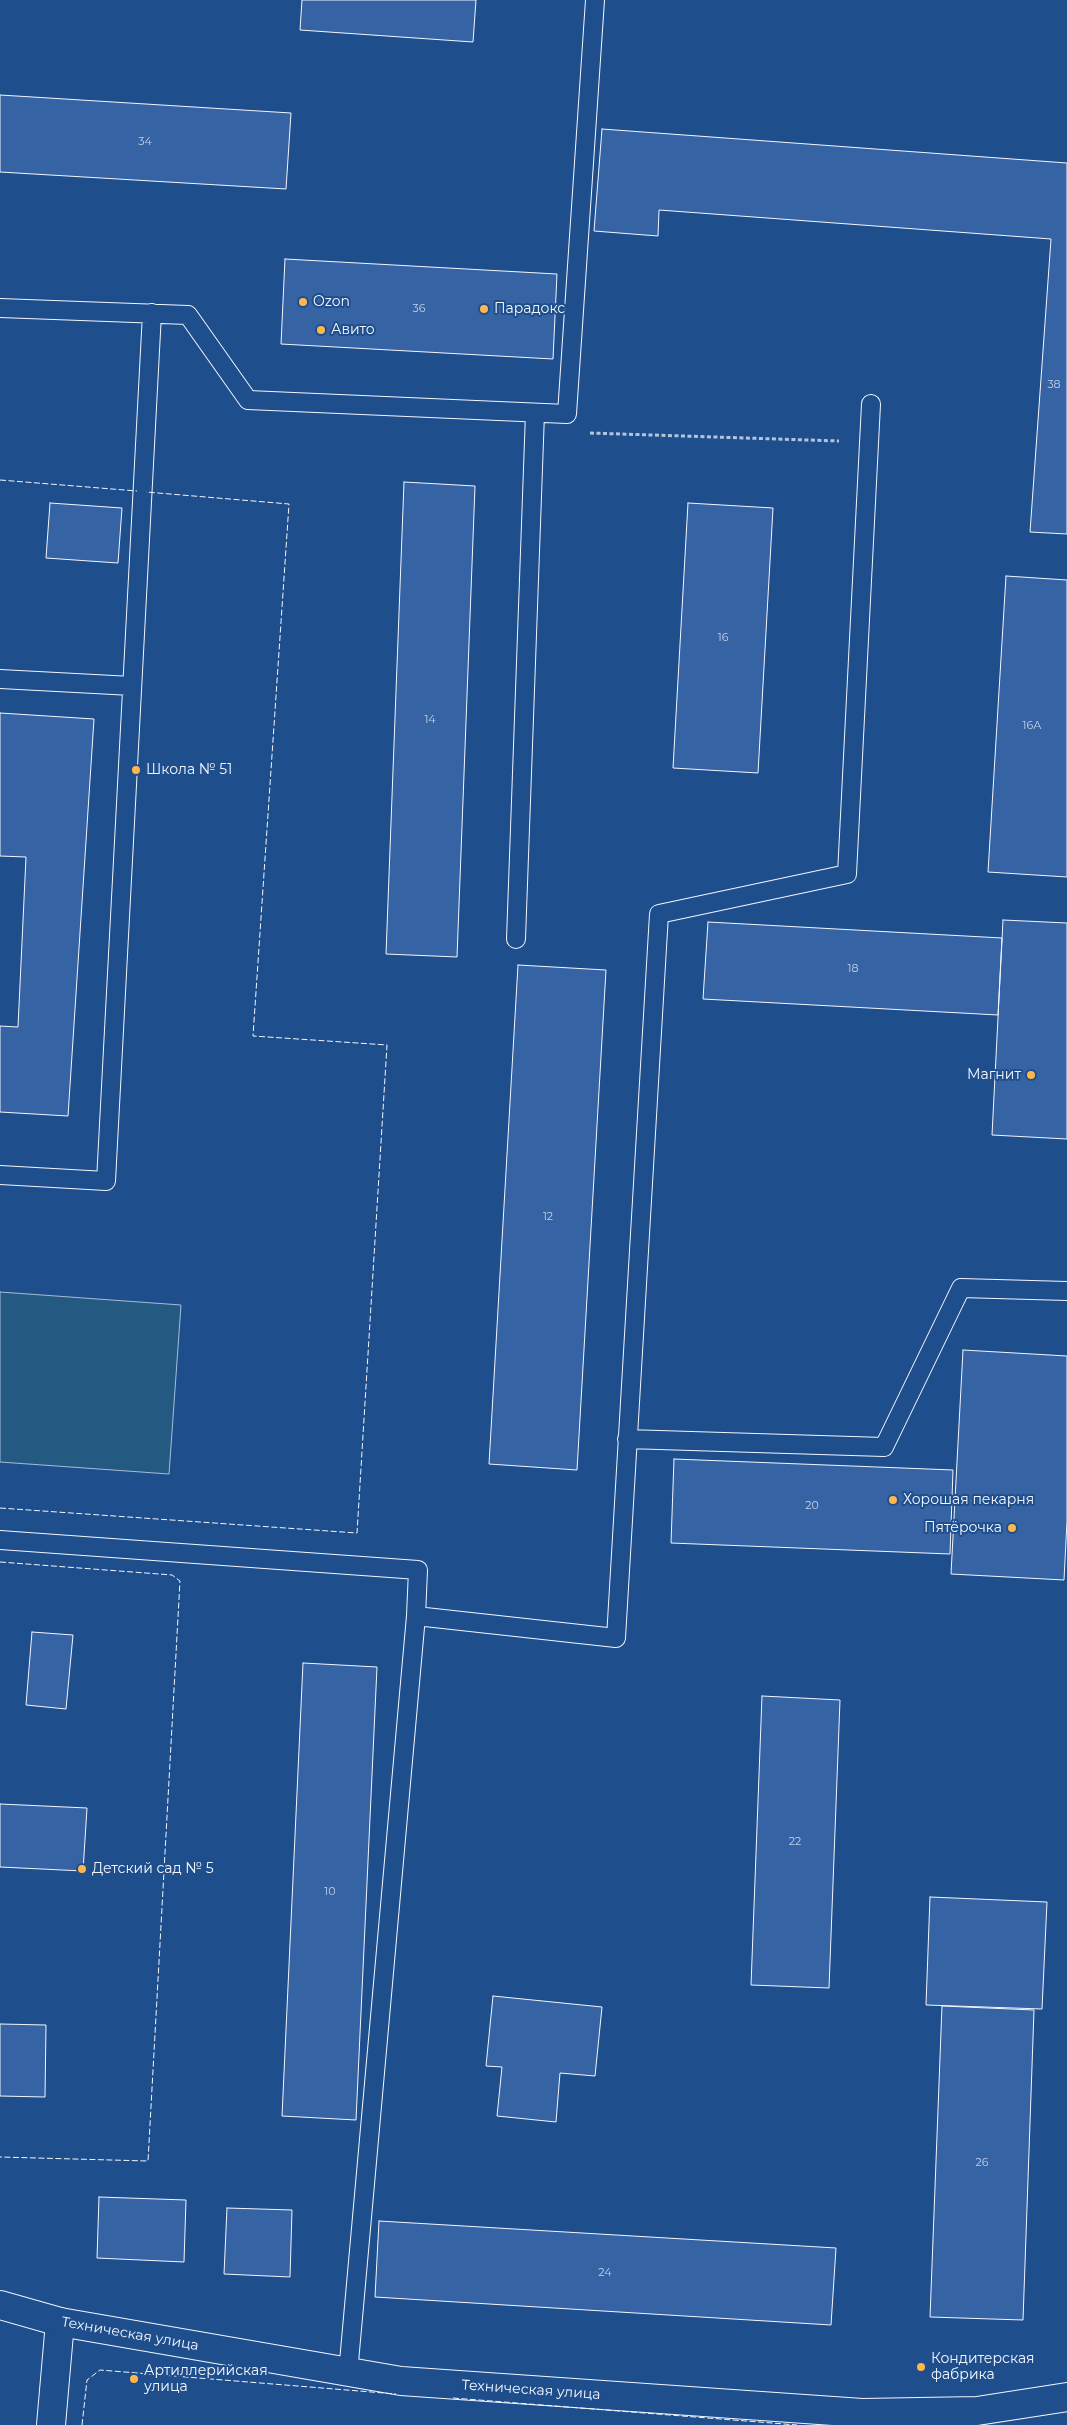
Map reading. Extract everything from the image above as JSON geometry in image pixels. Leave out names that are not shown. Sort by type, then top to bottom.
[{"type":"street","name":"Техническая улица","points":[[0,2305],[60,2322],[401,2381],[862,2412],[978,2411],[1067,2397]]},
{"type":"street","points":[[51,2425],[60,2322]]},
{"type":"lane","points":[[0,308],[188,315],[248,400],[567,414],[595,0]]},
{"type":"lane","points":[[0,1175],[106,1181],[152,313]]},
{"type":"lane","points":[[416,1616],[616,1638],[659,914],[847,874],[871,404]]},
{"type":"lane","points":[[516,938],[535,413]]},
{"type":"lane","points":[[0,679],[132,686]]},
{"type":"lane","points":[[627,1439],[884,1447],[961,1288],[1067,1291]]},
{"type":"lane","points":[[0,1540],[418,1570],[416,1616],[348,2373]]},
{"type":"path","points":[[534,432],[869,442]]},
{"type":"shaded area","points":[[0,1292],[181,1305],[169,1474],[0,1462]]},
{"type":"building","points":[[302,0],[476,0],[473,42],[300,30]]},
{"type":"building","points":[[0,95],[291,113],[286,189],[0,172]]},
{"type":"building","points":[[602,129],[1067,163],[1067,534],[1030,532],[1051,239],[659,210],[658,236],[594,231]]},
{"type":"building","points":[[285,259],[557,274],[553,359],[281,344]]},
{"type":"building","points":[[404,482],[475,486],[457,957],[386,954]]},
{"type":"building","points":[[50,503],[122,508],[118,563],[46,558]]},
{"type":"building","points":[[688,503],[773,508],[758,773],[673,768]]},
{"type":"building","points":[[1006,576],[1067,580],[1067,877],[988,872]]},
{"type":"building","points":[[0,713],[94,719],[68,1116],[0,1112],[0,1026],[18,1027],[26,857],[0,856]]},
{"type":"building","name":"Магнит","points":[[1003,920],[1067,923],[1067,1139],[992,1135]]},
{"type":"building","points":[[708,922],[1002,938],[998,1015],[703,999]]},
{"type":"building","points":[[518,965],[606,970],[577,1470],[489,1464]]},
{"type":"building","points":[[963,1350],[1067,1356],[1067,1521],[1064,1580],[951,1574]]},
{"type":"building","points":[[674,1459],[953,1470],[950,1554],[671,1543]]},
{"type":"building","points":[[32,1632],[73,1635],[66,1709],[26,1705]]},
{"type":"building","points":[[303,1663],[377,1667],[356,2120],[282,2116]]},
{"type":"building","points":[[762,1696],[840,1700],[829,1988],[751,1985]]},
{"type":"building","points":[[0,1804],[87,1808],[83,1871],[0,1867]]},
{"type":"building","points":[[930,1897],[1047,1902],[1042,2009],[926,2005]]},
{"type":"building","points":[[493,1996],[602,2007],[595,2076],[560,2073],[556,2122],[497,2116],[502,2067],[486,2066]]},
{"type":"building","points":[[942,2006],[1034,2010],[1023,2320],[930,2317]]},
{"type":"building","points":[[0,2024],[46,2025],[45,2097],[0,2096]]},
{"type":"building","points":[[99,2197],[186,2200],[184,2262],[97,2258]]},
{"type":"building","points":[[227,2208],[292,2210],[290,2277],[224,2274]]},
{"type":"building","points":[[379,2221],[836,2248],[831,2325],[375,2297]]},
{"type":"fence","points":[[0,480],[137,491]]},
{"type":"fence","points":[[0,1508],[357,1533],[387,1045],[253,1036],[289,504],[146,492]]},
{"type":"fence","points":[[0,1562],[172,1575],[180,1581],[148,2161],[0,2157]]},
{"type":"fence","points":[[82,2425],[87,2380],[100,2370],[396,2394]]},
{"type":"fence","points":[[453,2398],[797,2425]]},
{"type":"place","name":"Ozon","points":[[303,302]]},
{"type":"place","name":"Парадокс","points":[[484,309]]},
{"type":"place","name":"Авито","points":[[321,330]]},
{"type":"place","name":"Школа № 51","points":[[136,770]]},
{"type":"place","name":"Магнит","points":[[1031,1075]]},
{"type":"place","name":"Хорошая пекарня","points":[[893,1500]]},
{"type":"place","name":"Пятёрочка","points":[[1012,1528]]},
{"type":"place","name":"Детский сад № 5","points":[[82,1869]]},
{"type":"place","name":"Кондитерская фабрика","points":[[921,2367]]},
{"type":"place","name":"Артиллерийская улица","points":[[134,2379]]}]
